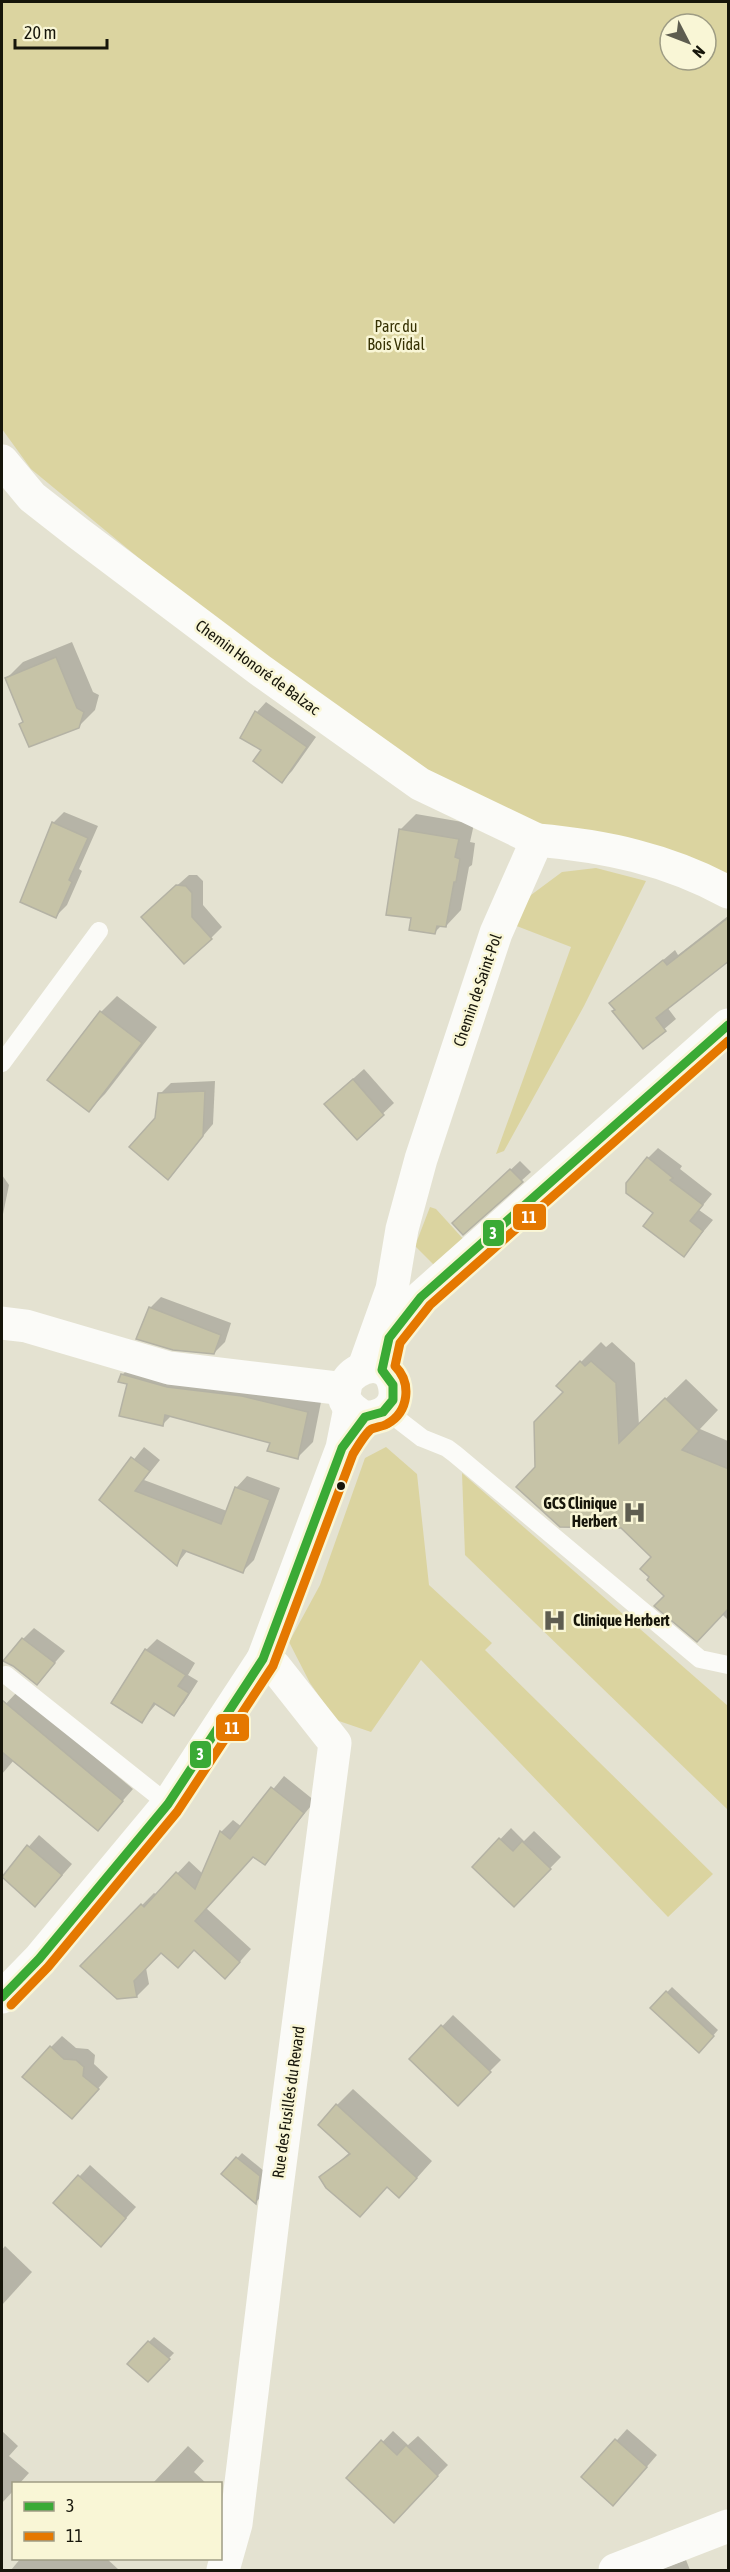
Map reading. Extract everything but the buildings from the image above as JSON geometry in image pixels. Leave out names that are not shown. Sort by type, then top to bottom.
[{"type":"street","name":"Chemin Honoré de Balzac","points":[[2,461],[32,497],[78,533],[260,670],[420,784],[537,840]]},
{"type":"street","points":[[537,840],[582,844],[637,854],[729,892]]},
{"type":"street","name":"Chemin de Saint-Pol","points":[[383,1337],[402,1229],[421,1159],[496,933],[537,840]]},
{"type":"street","points":[[2,1997],[39,1959],[168,1804],[263,1659],[342,1448],[365,1397],[383,1337],[421,1297],[729,1025]]},
{"type":"street","points":[[2,1323],[26,1326],[169,1368],[365,1397]]},
{"type":"street","name":"Rue des Fusillés du Revard","points":[[223,2571],[236,2524],[276,2194],[335,1743],[275,1667],[263,1659]]},
{"type":"street","points":[[615,2571],[729,2526]]},
{"type":"lane","points":[[2,1063],[99,931]]},
{"type":"lane","points":[[365,1397],[422,1438],[447,1448],[455,1454],[700,1659],[729,1665]]},
{"type":"lane","points":[[6,1675],[168,1804]]},
{"type":"green space","name":"Parc du Bois Vidal","points":[[2,2],[728,2],[728,881],[547,829],[413,765],[157,573],[31,469],[2,429]]},
{"type":"green space","points":[[596,868],[646,881],[584,1006],[504,1151],[496,1154],[571,947],[514,925],[531,895],[562,872]]},
{"type":"green space","points":[[430,1207],[436,1209],[465,1241],[436,1267],[415,1246]]},
{"type":"green space","points":[[386,1447],[417,1474],[429,1585],[492,1643],[485,1650],[713,1874],[668,1917],[421,1660],[371,1732],[336,1720],[310,1683],[289,1642],[320,1585],[365,1458]]},
{"type":"green space","points":[[462,1473],[728,1706],[728,1810],[465,1555]]},
{"type":"transit line","name":"3","points":[[2,1997],[39,1959],[168,1804],[263,1659],[342,1448],[365,1417],[383,1412],[393,1400],[393,1385],[382,1370],[389,1338],[421,1297],[728,1025]]},
{"type":"transit line","name":"11","points":[[11,2005],[48,1967],[177,1812],[273,1666],[353,1454],[370,1430],[394,1419],[404,1405],[406,1389],[395,1366],[400,1343],[430,1305],[728,1041]]},
{"type":"place","name":"GCS Clinique Herbert","points":[[635,1512]]},
{"type":"place","name":"Clinique Herbert","points":[[555,1620]]}]
